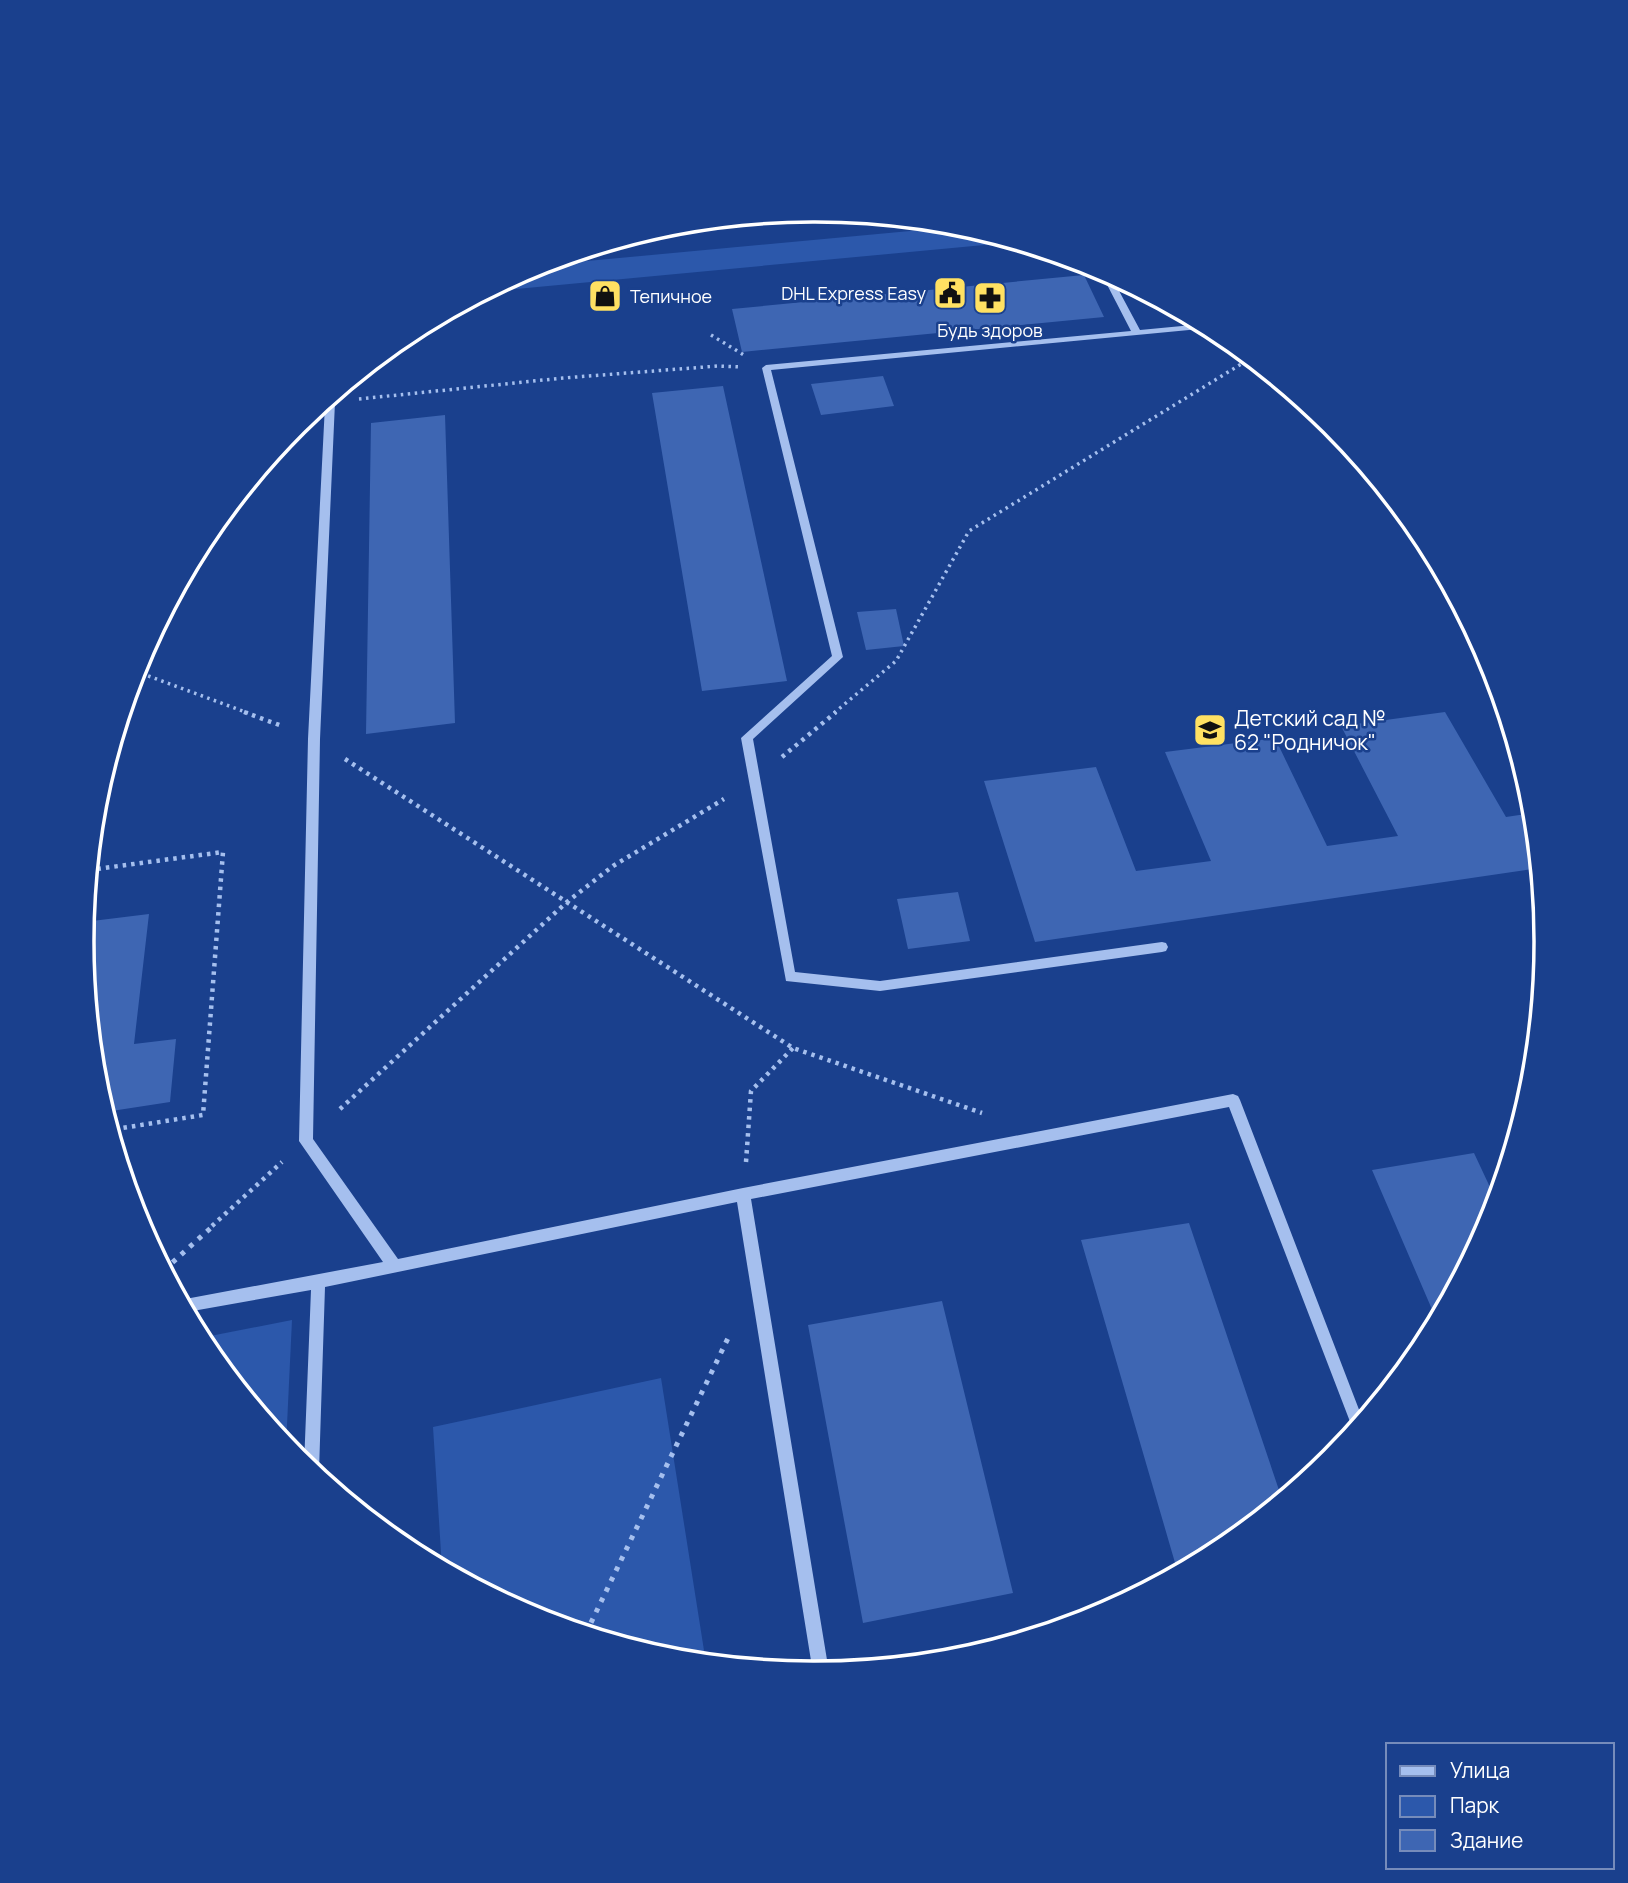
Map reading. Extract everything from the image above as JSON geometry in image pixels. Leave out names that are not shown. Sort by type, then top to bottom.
[{"type":"lane","points":[[1113,288],[1137,333]]},
{"type":"lane","points":[[1162,947],[880,986],[790,977],[747,738],[838,657],[766,368],[1190,328]]},
{"type":"lane","points":[[326,414],[314,739],[306,1141],[395,1266]]},
{"type":"lane","points":[[193,1304],[318,1282],[743,1194],[1233,1100],[1354,1417]]},
{"type":"lane","points":[[743,1194],[819,1661]]},
{"type":"lane","points":[[312,1456],[318,1282]]},
{"type":"path","points":[[711,335],[766,368]]},
{"type":"path","points":[[171,1264],[567,902],[613,866],[755,780],[896,661],[969,531],[1242,364]]},
{"type":"path","points":[[341,401],[718,366],[766,368]]},
{"type":"path","points":[[146,675],[314,739],[793,1048],[1046,1135]]},
{"type":"path","points":[[99,869],[223,852],[202,1115],[119,1128]]},
{"type":"path","points":[[743,1194],[751,1091],[793,1048]]},
{"type":"path","points":[[590,1625],[757,1277]]},
{"type":"green space","points":[[920,230],[990,244],[511,289],[578,262]]},
{"type":"green space","points":[[292,1320],[287,1431],[243,1380],[213,1336]]},
{"type":"green space","points":[[661,1378],[704,1652],[583,1623],[496,1587],[441,1557],[433,1427]]},
{"type":"building","points":[[1084,275],[1104,317],[742,352],[732,309]]},
{"type":"building","points":[[883,376],[894,406],[821,415],[811,384]]},
{"type":"building","points":[[723,386],[787,681],[702,691],[652,393]]},
{"type":"building","points":[[445,415],[455,723],[366,734],[371,423]]},
{"type":"building","points":[[896,609],[904,646],[866,650],[857,612]]},
{"type":"building","points":[[1445,712],[1506,817],[1522,815],[1529,869],[1035,942],[984,781],[1096,767],[1136,871],[1211,861],[1165,752],[1275,738],[1327,846],[1398,836],[1341,726]]},
{"type":"building","points":[[958,892],[970,941],[908,949],[897,899]]},
{"type":"building","points":[[149,914],[134,1044],[176,1039],[170,1102],[115,1110],[108,1082],[96,989],[95,921]]},
{"type":"building","points":[[1474,1153],[1490,1187],[1459,1260],[1432,1309],[1372,1170]]},
{"type":"building","points":[[1189,1223],[1279,1490],[1214,1540],[1175,1564],[1081,1240]]},
{"type":"building","points":[[942,1301],[1013,1593],[863,1623],[808,1325]]},
{"type":"place","name":"DHL Express Easy","points":[[950,293]]},
{"type":"place","name":"Тепичное","points":[[605,296]]},
{"type":"place","name":"Будь здоров","points":[[990,298]]},
{"type":"place","name":"Детский сад № 62 \"Родничок\"","points":[[1210,730]]}]
